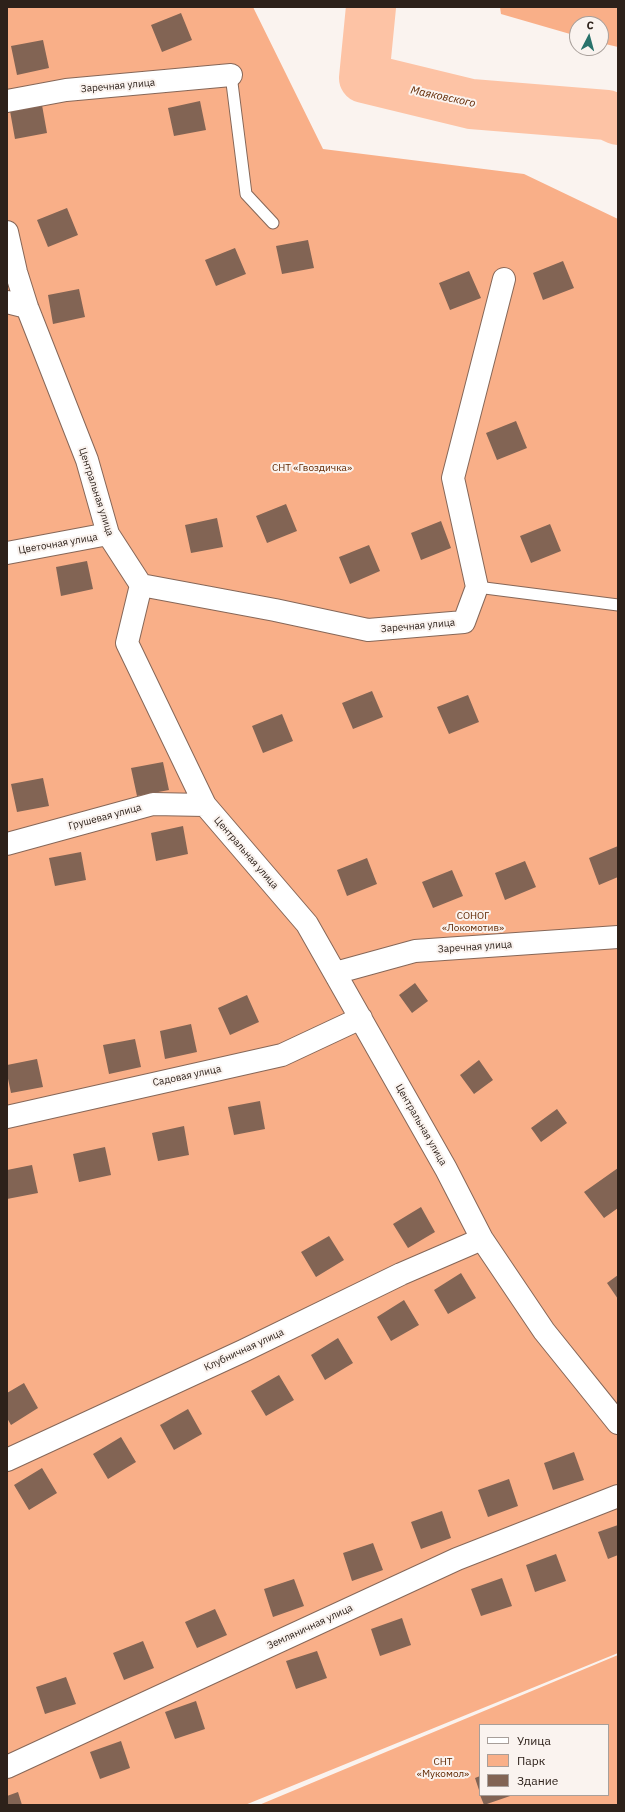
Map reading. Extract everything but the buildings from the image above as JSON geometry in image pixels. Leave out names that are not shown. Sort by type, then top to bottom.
[{"type":"street","name":"Заречная улица","points":[[7,101],[66,90],[231,76]]},
{"type":"street","name":"Центральная улица","points":[[7,232],[16,272],[17,305],[87,460],[108,534],[141,585],[127,643],[205,805],[307,924],[446,1169],[482,1239],[544,1331],[618,1423]]},
{"type":"street","points":[[477,587],[453,478],[504,279]]},
{"type":"street","name":"Цветочная улица","points":[[7,553],[108,534]]},
{"type":"street","name":"Заречная улица","points":[[141,585],[275,610],[368,630],[464,622],[477,587]]},
{"type":"street","name":"Грушевая улица","points":[[7,844],[153,804],[205,805]]},
{"type":"street","name":"Заречная улица","points":[[335,973],[415,951],[618,937]]},
{"type":"street","name":"Садовая улица","points":[[7,1117],[282,1055],[361,1018]]},
{"type":"street","name":"Клубничная улица","points":[[7,1460],[243,1351],[401,1274],[482,1239]]},
{"type":"street","name":"Земляничная улица","points":[[7,1767],[457,1559],[618,1496]]},
{"type":"lane","points":[[231,76],[246,194],[273,223]]},
{"type":"lane","points":[[477,587],[618,605]]},
{"type":"green space","name":"СНТ «Гвоздичка»","points":[[7,7],[253,7],[323,149],[524,174],[618,219],[618,1653],[245,1805],[7,1805]]},
{"type":"green space","points":[[500,7],[618,7],[618,47],[609,45],[609,16],[569,16],[569,34],[501,14]]},
{"type":"green space","name":"СНТ «Мукомол»","points":[[618,1655],[618,1805],[259,1805]]},
{"type":"waterway","name":"Маяковского","points":[[371,7],[364,78],[471,104],[607,115],[618,120]]},
{"type":"park label","name":"СОНОГ «Локомотив»","points":[[473,922]]}]
